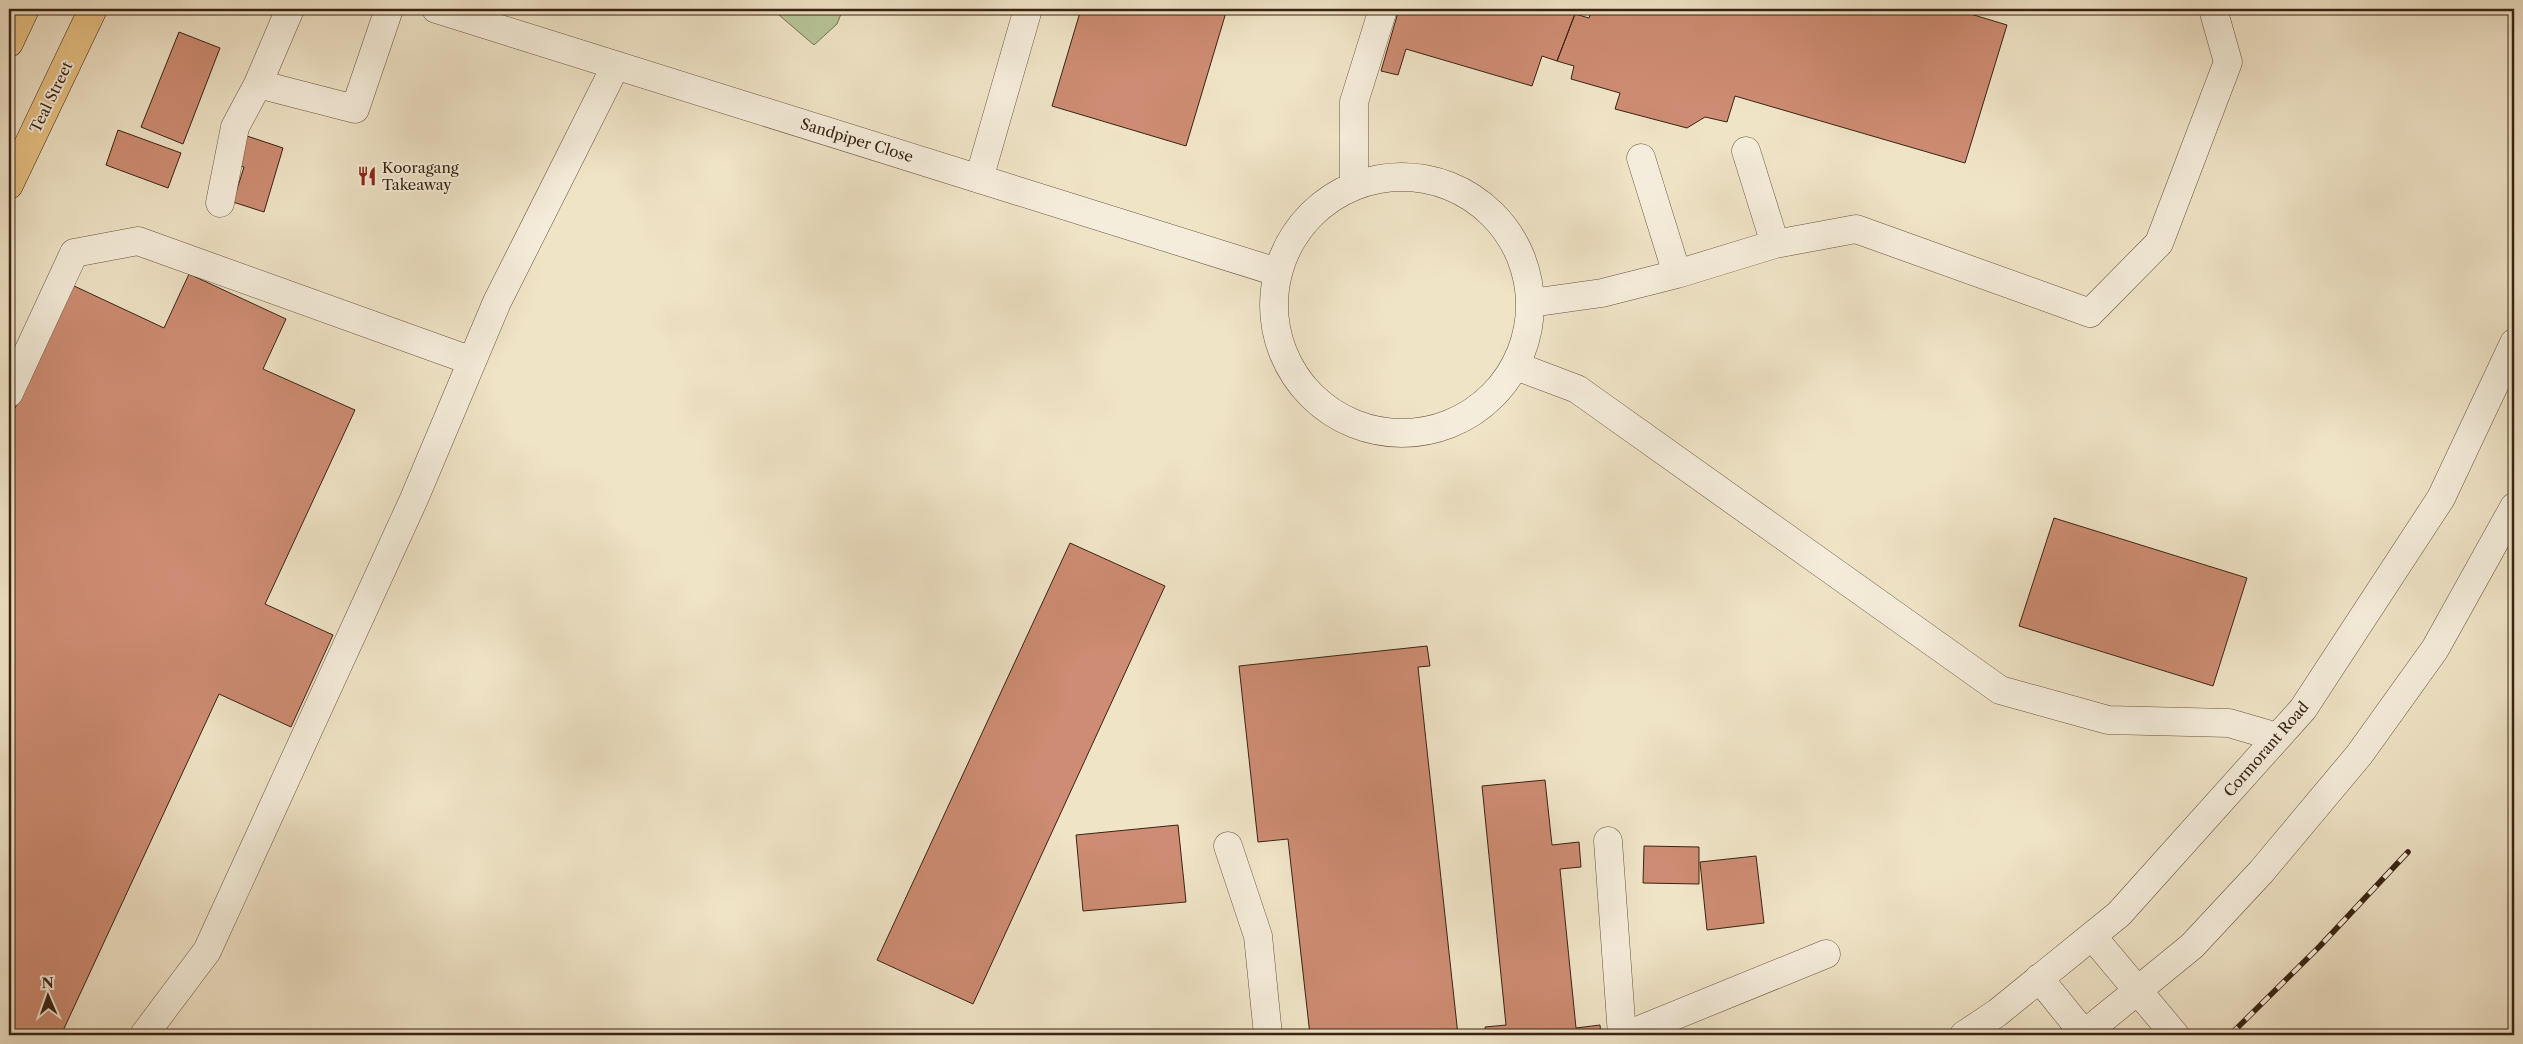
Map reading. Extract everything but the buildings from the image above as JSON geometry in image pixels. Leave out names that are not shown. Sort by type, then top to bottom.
[{"type":"main road","points":[[9,43],[25,9]]},
{"type":"main road","name":"Teal Street","points":[[9,185],[93,9]]},
{"type":"street","points":[[220,203],[235,127],[258,84],[290,9]]},
{"type":"street","points":[[258,84],[355,110],[389,9]]},
{"type":"street","name":"Sandpiper Close","points":[[436,9],[1278,272]]},
{"type":"street","points":[[979,178],[1028,9]]},
{"type":"street","points":[[1354,186],[1354,102],[1383,9]]},
{"type":"street","points":[[1530,303],[1602,293],[1677,274],[1775,244],[1856,229],[2090,313],[2159,243],[2228,62],[2213,9]]},
{"type":"street","points":[[144,1035],[207,951],[414,500],[498,302],[616,65]]},
{"type":"street","points":[[1746,150],[1775,244]]},
{"type":"street","points":[[1641,158],[1677,274]]},
{"type":"street","points":[[1384,178],[1415,178],[1446,184],[1473,198],[1497,218],[1515,243],[1526,272],[1530,303],[1528,335],[1516,366],[1484,405],[1462,418],[1438,428],[1422,432],[1388,433],[1355,424],[1325,408],[1312,397],[1296,378],[1283,355],[1278,339],[1273,306],[1278,272],[1288,244],[1305,220],[1328,200],[1354,186],[1384,178]]},
{"type":"street","points":[[9,393],[74,254],[138,241],[472,361]]},
{"type":"street","name":"Cormorant Road","points":[[1964,1035],[1997,1013],[2119,914],[2303,709],[2440,498],[2514,343]]},
{"type":"street","points":[[1516,366],[1577,389],[2000,690],[2108,720],[2229,723],[2277,737]]},
{"type":"street","points":[[2039,978],[2084,1035],[2192,946],[2260,872],[2359,755],[2435,649],[2514,507]]},
{"type":"street","points":[[1608,840],[1622,1035]]},
{"type":"street","points":[[1228,846],[1258,936],[1268,1035]]},
{"type":"street","points":[[2092,936],[2175,1035]]},
{"type":"street","points":[[1627,1035],[1826,954]]},
{"type":"green space","points":[[772,9],[843,9],[837,24],[814,45]]},
{"type":"railway","points":[[2230,1035],[2320,946],[2408,852]]},
{"type":"place","name":"Kooragang Takeaway","points":[[367,176]]}]
